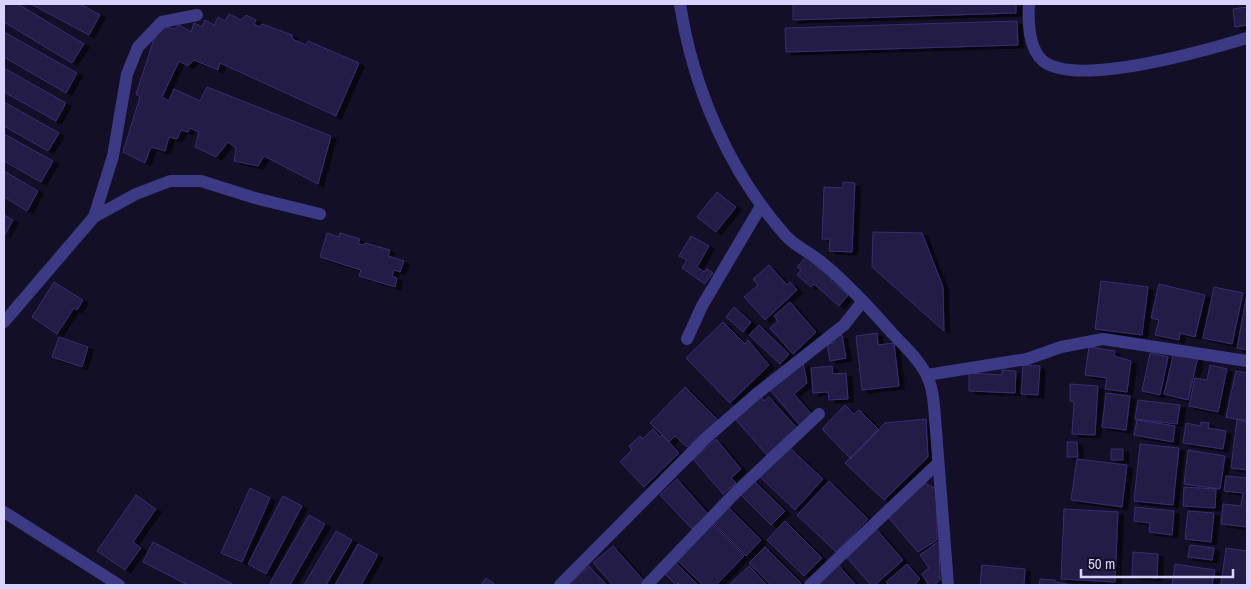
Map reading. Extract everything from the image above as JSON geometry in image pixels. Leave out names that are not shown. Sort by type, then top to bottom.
[{"type":"street","points":[[680,4],[694,65],[709,111],[721,138],[761,206],[788,238],[820,261],[863,301],[918,361],[927,375],[933,395],[948,585]]},
{"type":"street","points":[[1029,4],[1031,41],[1034,51],[1044,61],[1060,69],[1137,65],[1194,54],[1247,38]]},
{"type":"street","points":[[94,217],[113,156],[127,74],[138,47],[162,22],[196,16]]},
{"type":"street","points":[[4,322],[94,217],[136,194],[170,182],[201,181],[255,198],[320,214]]},
{"type":"street","points":[[687,339],[702,306],[761,206]]},
{"type":"street","points":[[560,585],[705,439],[761,390],[844,325],[863,301]]},
{"type":"street","points":[[927,375],[1027,359],[1071,345],[1102,339],[1247,361]]},
{"type":"street","points":[[647,585],[736,492],[819,414]]},
{"type":"street","points":[[810,585],[937,464]]},
{"type":"street","points":[[4,512],[119,585]]},
{"type":"building","points":[[4,4],[18,4],[84,44],[72,63],[4,22]]},
{"type":"building","points":[[31,4],[80,4],[100,15],[89,35]]},
{"type":"building","points":[[793,4],[1016,4],[1016,13],[793,20]]},
{"type":"building","points":[[1247,7],[1247,25],[1235,27],[1233,9]]},
{"type":"building","points":[[229,14],[241,20],[246,15],[256,20],[254,24],[259,27],[262,24],[292,35],[292,39],[306,45],[308,41],[359,63],[336,116],[220,63],[218,70],[194,60],[188,66],[179,61],[162,97],[169,101],[174,89],[200,101],[207,87],[331,136],[318,184],[264,156],[258,166],[234,161],[236,148],[228,142],[216,157],[195,147],[199,132],[190,128],[188,132],[181,130],[177,139],[169,137],[165,151],[151,147],[145,163],[123,152],[140,97],[136,94],[157,30],[167,27],[174,29],[179,25],[191,32],[194,23],[202,27],[205,20],[214,25],[218,17],[225,21]]},
{"type":"building","points":[[1017,21],[1018,45],[786,52],[785,28]]},
{"type":"building","points":[[4,32],[77,73],[66,93],[4,57]]},
{"type":"building","points":[[4,68],[66,103],[56,121],[4,92]]},
{"type":"building","points":[[4,102],[59,133],[48,151],[4,126]]},
{"type":"building","points":[[4,134],[53,161],[41,182],[4,161]]},
{"type":"building","points":[[4,171],[38,191],[27,211],[4,197]]},
{"type":"building","points":[[843,182],[855,183],[852,252],[829,251],[830,239],[822,239],[824,187],[843,188]]},
{"type":"building","points":[[717,192],[736,207],[716,232],[697,217]]},
{"type":"building","points":[[4,215],[13,220],[4,236]]},
{"type":"building","points":[[873,232],[922,233],[943,287],[944,331],[872,267]]},
{"type":"building","points":[[327,233],[339,237],[340,233],[360,239],[358,244],[364,245],[365,243],[390,250],[388,256],[404,261],[400,272],[394,270],[392,276],[397,278],[395,287],[359,276],[361,270],[320,257]]},
{"type":"building","points":[[691,236],[709,246],[697,267],[704,272],[707,269],[713,273],[705,284],[682,268],[687,260],[679,256]]},
{"type":"building","points":[[806,257],[821,270],[823,267],[835,276],[831,280],[848,295],[839,306],[814,284],[811,287],[797,275],[801,270],[797,267]]},
{"type":"building","points":[[769,265],[787,285],[790,282],[797,290],[765,320],[744,297],[758,285],[753,279]]},
{"type":"building","points":[[1101,281],[1148,287],[1142,335],[1095,329]]},
{"type":"building","points":[[54,282],[83,300],[77,310],[74,308],[57,334],[32,317]]},
{"type":"building","points":[[1159,284],[1205,295],[1195,337],[1180,333],[1179,340],[1155,335],[1159,320],[1151,318]]},
{"type":"building","points":[[1214,287],[1243,293],[1232,344],[1203,338]]},
{"type":"building","points":[[1247,293],[1247,350],[1237,348]]},
{"type":"building","points":[[790,302],[816,332],[793,354],[770,328],[778,321],[774,316]]},
{"type":"building","points":[[734,307],[751,322],[743,332],[726,317]]},
{"type":"building","points":[[723,322],[745,344],[748,340],[769,365],[730,403],[686,358]]},
{"type":"building","points":[[759,325],[789,354],[780,364],[749,335]]},
{"type":"building","points":[[877,333],[878,345],[894,343],[899,386],[862,390],[856,336]]},
{"type":"building","points":[[842,335],[846,358],[830,361],[827,344],[834,343],[833,336]]},
{"type":"building","points":[[59,337],[88,347],[82,367],[52,357]]},
{"type":"building","points":[[1089,347],[1115,351],[1114,356],[1131,361],[1127,392],[1105,389],[1107,378],[1085,375]]},
{"type":"building","points":[[1174,352],[1198,357],[1188,400],[1164,394]]},
{"type":"building","points":[[1150,353],[1168,357],[1160,395],[1142,391]]},
{"type":"building","points":[[803,363],[807,383],[794,394],[812,415],[800,425],[770,390]]},
{"type":"building","points":[[1023,365],[1040,366],[1038,395],[1021,394]]},
{"type":"building","points":[[1210,365],[1227,369],[1218,412],[1189,406],[1195,378],[1207,380]]},
{"type":"building","points":[[832,366],[833,374],[846,373],[848,399],[829,400],[828,392],[813,393],[811,368]]},
{"type":"building","points":[[1002,370],[1016,371],[1015,393],[969,391],[969,373],[1002,375]]},
{"type":"building","points":[[1236,371],[1247,373],[1247,422],[1226,417]]},
{"type":"building","points":[[1070,384],[1098,386],[1095,435],[1072,434],[1074,402],[1070,401]]},
{"type":"building","points":[[685,387],[718,420],[687,447],[675,436],[669,442],[650,423]]},
{"type":"building","points":[[1106,393],[1130,396],[1126,430],[1102,427]]},
{"type":"building","points":[[760,396],[764,401],[769,397],[797,428],[767,455],[735,419]]},
{"type":"building","points":[[1138,400],[1180,405],[1177,424],[1135,419]]},
{"type":"building","points":[[845,405],[854,414],[859,410],[879,430],[851,459],[822,429]]},
{"type":"building","points":[[926,419],[928,457],[884,500],[845,463],[885,423]]},
{"type":"building","points":[[1237,419],[1247,420],[1247,470],[1231,468]]},
{"type":"building","points":[[1137,420],[1175,426],[1173,442],[1134,435]]},
{"type":"building","points":[[1201,422],[1209,423],[1208,428],[1226,431],[1223,449],[1183,443],[1186,423],[1200,426]]},
{"type":"building","points":[[653,429],[660,437],[662,435],[679,453],[644,487],[620,462],[632,450],[629,446],[640,436],[643,439]]},
{"type":"building","points":[[716,439],[741,469],[731,478],[736,483],[723,494],[693,459]]},
{"type":"building","points":[[1067,442],[1077,442],[1078,457],[1067,457]]},
{"type":"building","points":[[1140,444],[1179,448],[1173,505],[1134,501]]},
{"type":"building","points":[[790,448],[823,479],[795,510],[757,474]]},
{"type":"building","points":[[1111,449],[1123,449],[1123,460],[1111,460]]},
{"type":"building","points":[[1188,450],[1225,456],[1220,489],[1184,484]]},
{"type":"building","points":[[1077,459],[1127,465],[1122,507],[1071,500]]},
{"type":"building","points":[[1226,476],[1247,478],[1247,527],[1221,524],[1223,504],[1241,506],[1243,493],[1224,491]]},
{"type":"building","points":[[677,479],[708,514],[692,529],[660,495]]},
{"type":"building","points":[[752,479],[785,511],[771,525],[739,493]]},
{"type":"building","points":[[829,481],[868,519],[836,552],[797,515]]},
{"type":"building","points":[[924,483],[937,489],[937,540],[918,552],[887,516]]},
{"type":"building","points":[[1184,487],[1216,489],[1215,508],[1183,506]]},
{"type":"building","points":[[250,488],[270,498],[242,562],[221,553]]},
{"type":"building","points":[[136,495],[156,509],[133,542],[141,548],[125,570],[97,551]]},
{"type":"building","points":[[283,496],[302,506],[266,574],[248,564]]},
{"type":"building","points":[[727,506],[761,540],[746,556],[711,521]]},
{"type":"building","points":[[1135,507],[1174,511],[1172,535],[1149,532],[1150,523],[1134,521]]},
{"type":"building","points":[[1064,509],[1118,512],[1115,582],[1061,579]]},
{"type":"building","points":[[1188,511],[1214,513],[1211,542],[1185,539]]},
{"type":"building","points":[[309,515],[325,524],[290,585],[274,585],[270,583]]},
{"type":"building","points":[[785,521],[822,558],[804,576],[767,540]]},
{"type":"building","points":[[710,522],[744,556],[716,585],[703,585],[675,558]]},
{"type":"building","points":[[876,529],[903,560],[875,585],[871,585],[846,557]]},
{"type":"building","points":[[336,531],[352,540],[326,585],[304,585]]},
{"type":"building","points":[[939,541],[940,580],[934,585],[929,585],[922,574],[929,568],[920,555]]},
{"type":"building","points":[[153,542],[234,585],[188,585],[143,562]]},
{"type":"building","points":[[358,544],[378,555],[361,585],[335,585]]},
{"type":"building","points":[[1190,545],[1214,548],[1212,560],[1188,557]]},
{"type":"building","points":[[613,546],[645,582],[642,585],[613,585],[593,563]]},
{"type":"building","points":[[765,547],[801,583],[799,585],[771,585],[749,563]]},
{"type":"building","points":[[1226,548],[1247,551],[1247,585],[1221,585]]},
{"type":"building","points":[[1133,552],[1158,554],[1157,578],[1132,576]]},
{"type":"building","points":[[674,561],[698,585],[680,585],[678,583],[676,585],[663,572]]},
{"type":"building","points":[[907,564],[920,579],[916,583],[917,585],[889,585],[886,582]]},
{"type":"building","points":[[1175,564],[1215,570],[1212,585],[1172,585]]},
{"type":"building","points":[[838,565],[856,585],[820,585],[818,583]]},
{"type":"building","points":[[982,565],[1025,569],[1024,585],[980,585]]},
{"type":"building","points":[[589,566],[607,585],[568,585]]},
{"type":"building","points":[[749,566],[767,585],[729,585]]},
{"type":"building","points":[[486,578],[496,585],[481,585]]},
{"type":"building","points":[[1040,579],[1055,580],[1055,582],[1073,585],[1039,585]]}]
